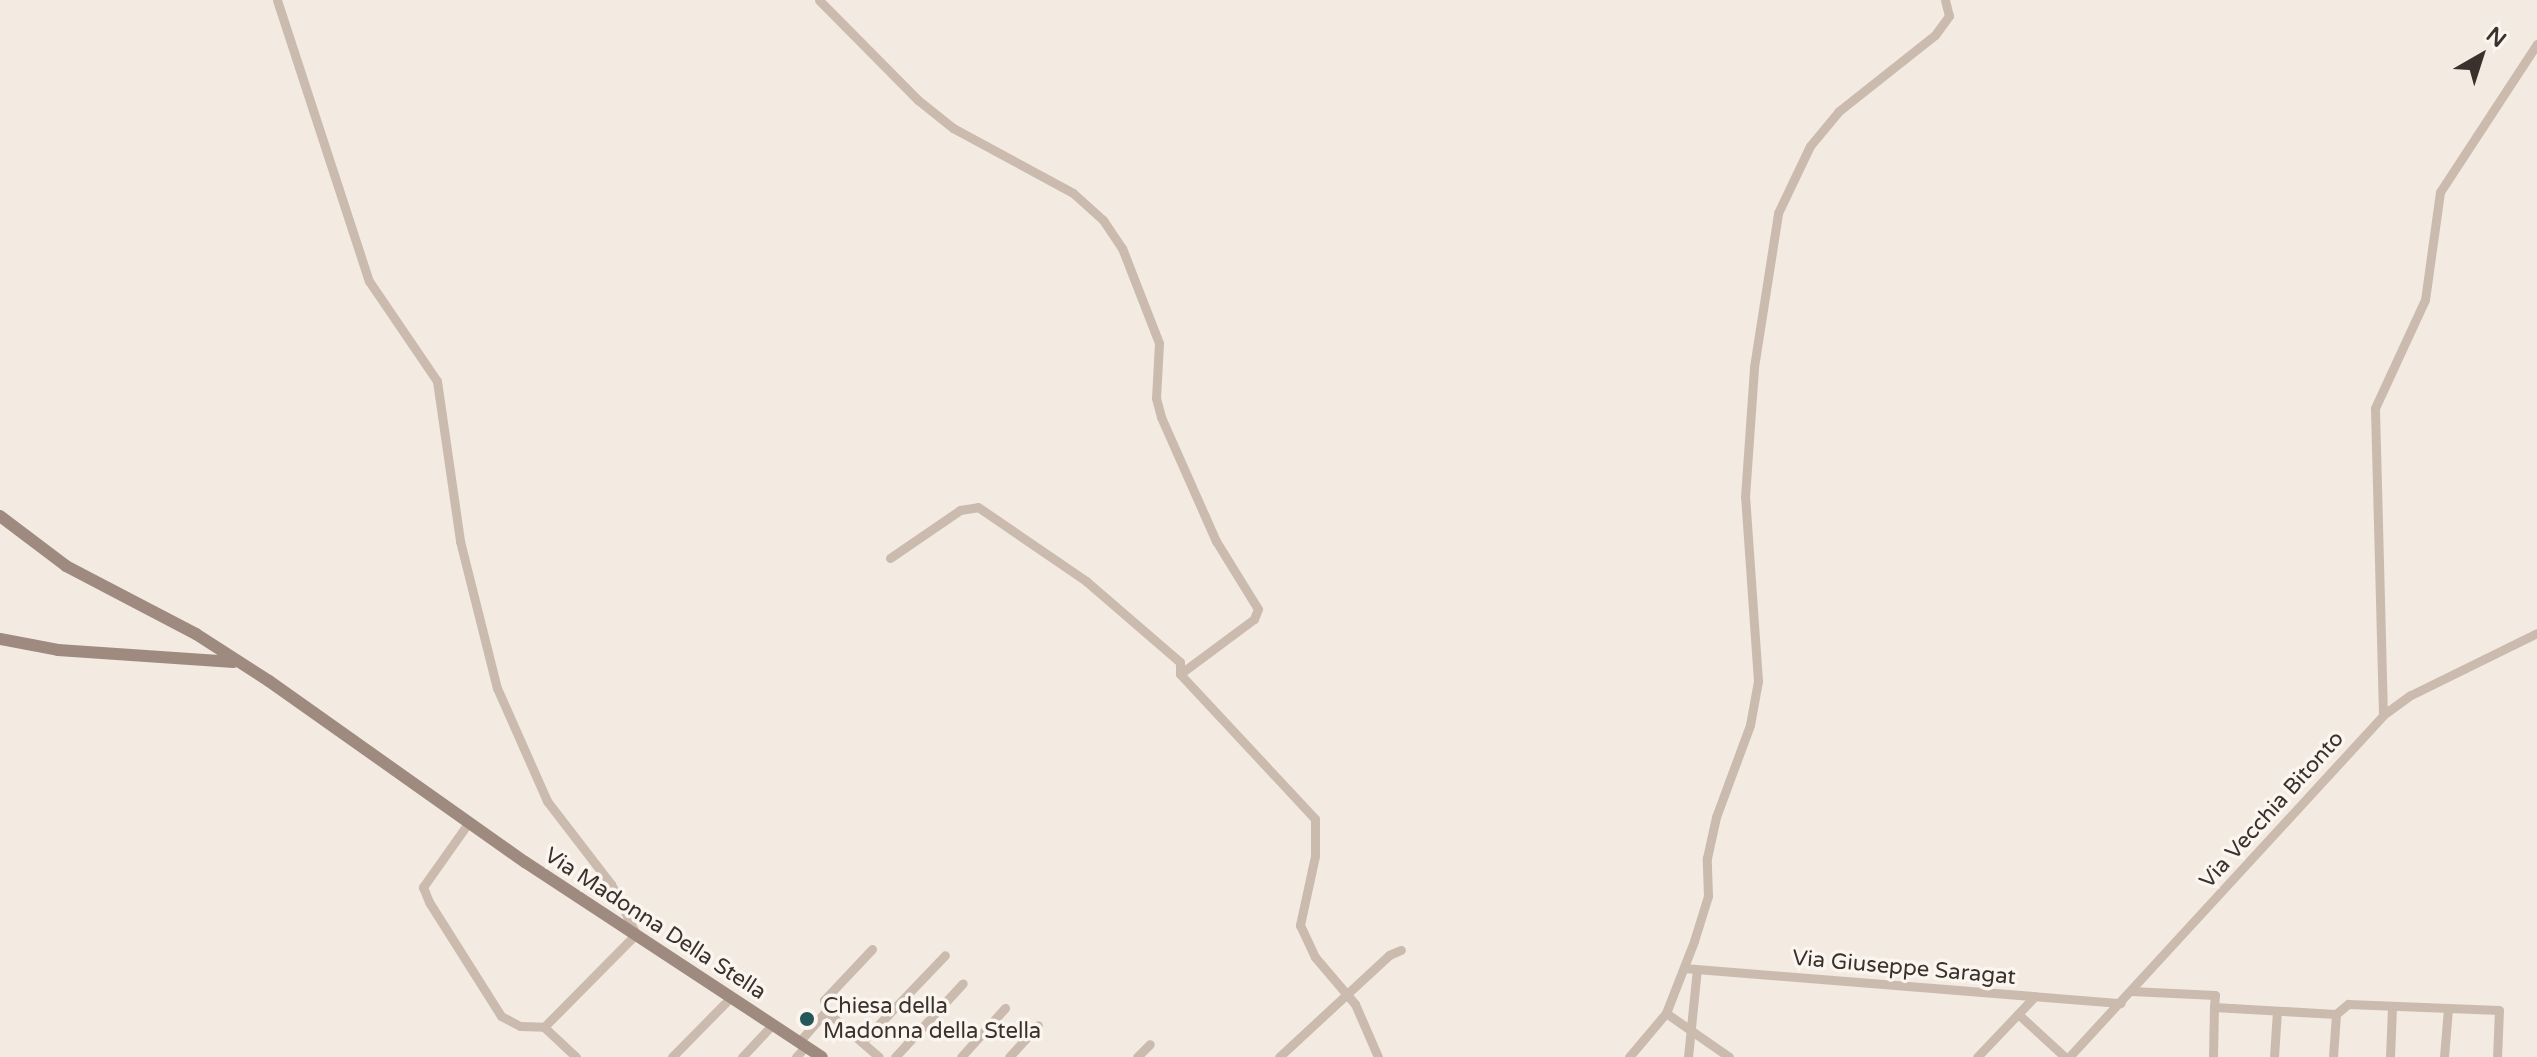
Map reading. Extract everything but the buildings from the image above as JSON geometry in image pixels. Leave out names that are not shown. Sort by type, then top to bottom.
[{"type":"street","points":[[277,0],[369,281],[437,381],[460,541],[497,688],[547,801],[611,884],[636,934],[544,1027]]},
{"type":"street","points":[[819,0],[918,100],[953,128],[1073,193],[1103,220],[1122,248],[1159,343],[1156,398],[1161,417],[1216,541],[1258,609],[1254,619],[1180,674]]},
{"type":"street","points":[[1629,1057],[1666,1013],[1684,968],[1708,896],[1707,858],[1716,817],[1750,725],[1758,681],[1745,497],[1754,367],[1778,213],[1810,146],[1839,111],[1935,35],[1949,16],[1945,0]]},
{"type":"street","points":[[2383,715],[2375,408],[2425,300],[2440,192],[2537,44]]},
{"type":"street","points":[[890,558],[960,510],[978,507],[1086,581],[1180,662],[1180,674],[1315,819],[1315,856],[1300,925],[1315,957],[1347,994],[1377,1057]]},
{"type":"street","name":"Via Madonna Della Stella","points":[[0,516],[66,566],[241,663],[469,822],[822,1057]]},
{"type":"street","name":"Via Vecchia Bitonto","points":[[2067,1057],[2121,1003],[2383,715],[2411,695],[2537,633]]},
{"type":"street","points":[[0,639],[58,650],[187,655],[241,663]]},
{"type":"street","points":[[469,822],[423,887],[501,1016],[520,1026],[544,1027],[576,1057]]},
{"type":"street","points":[[872,949],[824,1000],[826,1011],[879,1057]]},
{"type":"street","points":[[1279,1057],[1389,955],[1401,950]]},
{"type":"street","points":[[862,1042],[945,955]]},
{"type":"street","name":"Via Giuseppe Saragat","points":[[1684,968],[2121,1003]]},
{"type":"street","points":[[1688,1057],[1697,969]]},
{"type":"street","points":[[895,1057],[963,983]]},
{"type":"street","points":[[2131,991],[2215,995],[2213,1057]]},
{"type":"street","points":[[1977,1057],[2035,996]]},
{"type":"street","points":[[672,1057],[731,997]]},
{"type":"street","points":[[2214,1007],[2336,1014],[2348,1004],[2499,1010],[2497,1057]]},
{"type":"street","points":[[2390,1057],[2392,1007]]},
{"type":"street","points":[[961,1057],[1005,1008]]},
{"type":"street","points":[[2444,1057],[2448,1008]]},
{"type":"street","points":[[796,1057],[826,1011]]},
{"type":"street","points":[[2274,1057],[2277,1011]]},
{"type":"street","points":[[1666,1013],[1691,1026],[1729,1057]]},
{"type":"street","points":[[2018,1014],[2067,1057]]},
{"type":"street","points":[[2333,1057],[2336,1014]]},
{"type":"street","points":[[742,1057],[772,1025]]},
{"type":"street","points":[[1009,1057],[1038,1025]]},
{"type":"street","points":[[1137,1057],[1150,1044]]},
{"type":"place","name":"Chiesa della Madonna della Stella","points":[[807,1019]]}]
